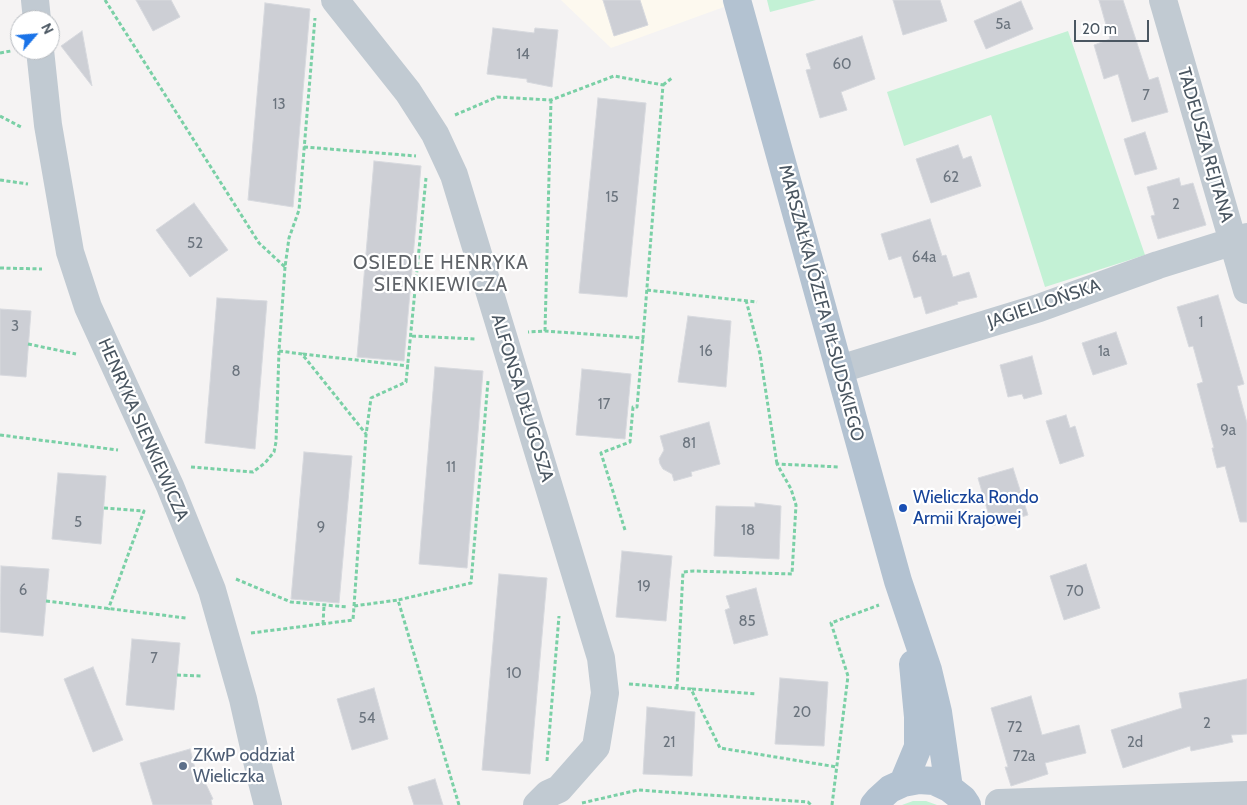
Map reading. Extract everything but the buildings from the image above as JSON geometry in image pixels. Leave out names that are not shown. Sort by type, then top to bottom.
[{"type":"main road","name":"MARSZAŁKA JÓZEFA PIŁSUDSKIEGO","points":[[737,0],[840,369],[896,604],[917,709],[918,747],[903,783]]},
{"type":"main road","name":"MARSZAŁKA JÓZEFA PIŁSUDSKIEGO","points":[[896,604],[928,670],[958,796]]},
{"type":"main road","points":[[874,805],[890,789],[903,783],[918,780],[934,782],[958,796]]},
{"type":"street","name":"TADEUSZA REJTANA","points":[[1163,0],[1240,239],[1247,290]]},
{"type":"street","name":"ALFONSA DŁUGOSZA","points":[[325,5],[408,92],[432,141],[454,175],[491,337],[600,658],[604,693],[596,747],[559,788],[542,800]]},
{"type":"street","name":"HENRYKA SIENKIEWICZA","points":[[41,60],[48,125],[70,252],[88,307],[170,486],[209,583],[243,699],[268,805]]},
{"type":"street","name":"JAGIELLOŃSKA","points":[[840,369],[1026,312],[1158,265],[1240,239]]},
{"type":"street","points":[[999,803],[1247,795]]},
{"type":"path","points":[[105,0],[259,243],[286,267]]},
{"type":"path","points":[[182,466],[252,472],[265,463],[274,452],[276,442],[279,351],[289,238],[299,210],[304,147],[325,5]]},
{"type":"path","points":[[304,147],[415,156],[432,141],[497,97],[551,100],[614,76],[663,85]]},
{"type":"path","points":[[625,530],[601,453],[630,442],[633,407],[636,407],[643,338],[663,85],[672,78]]},
{"type":"path","points":[[545,331],[551,100]]},
{"type":"path","points":[[246,634],[353,620],[366,435],[371,398],[406,382],[432,141]]},
{"type":"path","points":[[0,180],[28,184]]},
{"type":"path","points":[[0,268],[42,269]]},
{"type":"path","points":[[647,290],[757,302]]},
{"type":"path","points":[[677,688],[683,572],[792,574],[796,505],[791,489],[777,464],[760,354],[746,300]]},
{"type":"path","points":[[412,336],[491,337],[545,331],[643,338]]},
{"type":"path","points":[[28,344],[76,354]]},
{"type":"path","points":[[279,351],[409,366]]},
{"type":"path","points":[[302,354],[366,435]]},
{"type":"path","points":[[354,606],[398,600],[471,583],[489,378]]},
{"type":"path","points":[[0,435],[118,450]]},
{"type":"path","points":[[777,464],[848,467]]},
{"type":"path","points":[[104,508],[144,511],[108,610]]},
{"type":"path","points":[[209,583],[232,577],[291,602],[348,607]]},
{"type":"path","points":[[398,600],[459,805]]},
{"type":"path","points":[[46,601],[186,618]]},
{"type":"path","points":[[832,805],[848,676],[831,623],[896,604]]},
{"type":"path","points":[[324,606],[324,624]]},
{"type":"path","points":[[542,800],[546,775],[559,609]]},
{"type":"path","points":[[178,675],[203,676]]},
{"type":"path","points":[[604,682],[756,694]]},
{"type":"path","points":[[692,689],[720,748],[837,767]]},
{"type":"path","points":[[582,803],[638,790],[808,802],[811,805]]},
{"type":"shaded area","points":[[561,0],[722,0],[724,7],[611,48]]},
{"type":"green space","points":[[767,0],[816,0],[770,12]]},
{"type":"green space","points":[[1068,31],[1145,255],[1045,287],[991,115],[904,146],[887,92]]},
{"type":"green space","points":[[913,801],[926,801],[937,805],[902,805]]},
{"type":"place","name":"Wieliczka Rondo Armii Krajowej","points":[[903,508]]},
{"type":"place","name":"ZKwP oddział Wieliczka","points":[[183,766]]},
{"type":"district","name":"OSIEDLE HENRYKA SIENKIEWICZA","points":[[441,274]]}]
